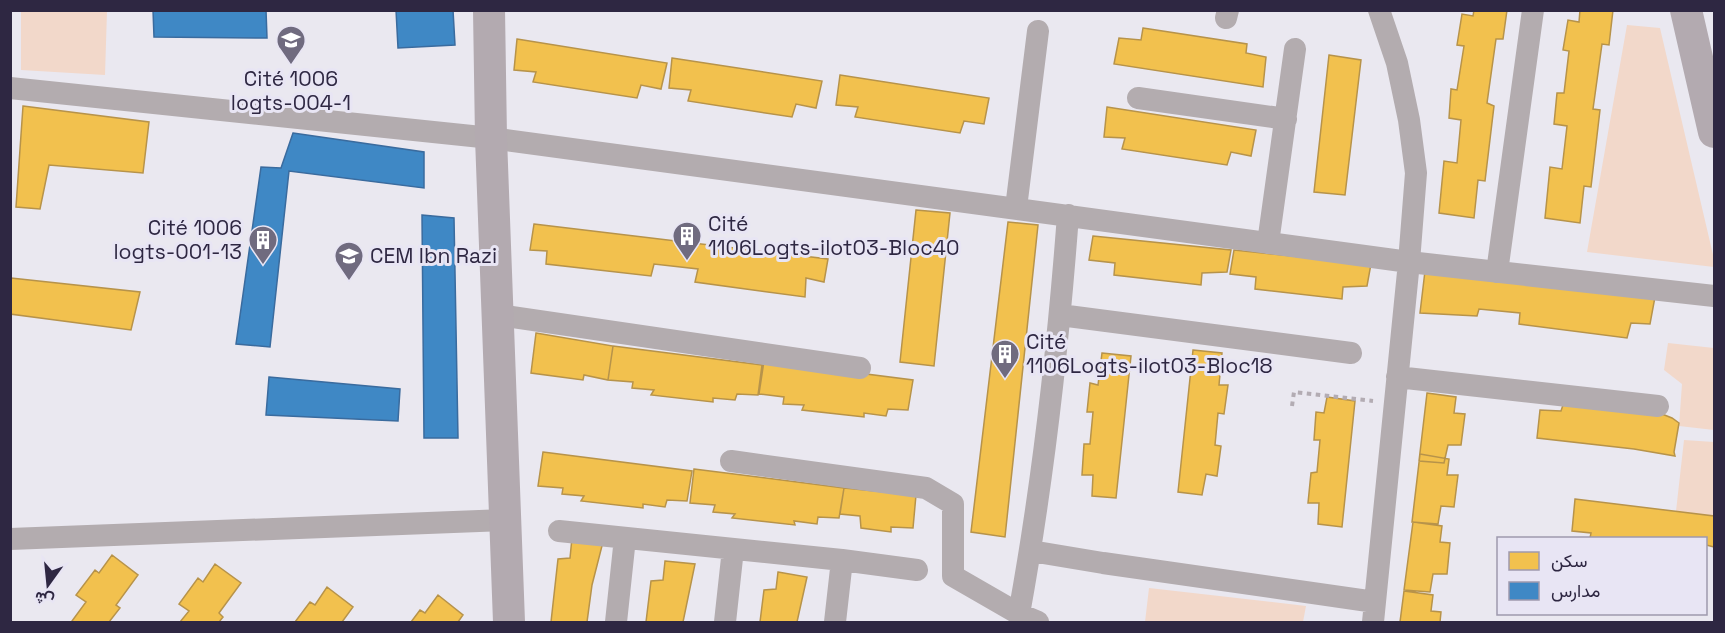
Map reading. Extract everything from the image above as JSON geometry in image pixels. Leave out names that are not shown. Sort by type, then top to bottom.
[{"type":"street","points":[[489,10],[491,138],[509,622]]},
{"type":"street","points":[[1030,551],[1374,612],[1410,262],[1416,174],[1409,120],[1397,63],[1379,10]]},
{"type":"street","points":[[1497,272],[1533,10]]},
{"type":"street","points":[[1686,10],[1714,132]]},
{"type":"street","points":[[1016,208],[1038,31]]},
{"type":"street","points":[[1268,243],[1295,49]]},
{"type":"street","points":[[10,88],[491,138],[1410,262],[1714,296]]},
{"type":"street","points":[[1138,98],[1286,119]]},
{"type":"street","points":[[731,461],[926,488],[953,504],[953,576],[1028,618],[1030,551],[1060,315],[1068,215]]},
{"type":"street","points":[[498,315],[860,368]]},
{"type":"street","points":[[1060,315],[1351,353]]},
{"type":"street","points":[[1397,377],[1658,406]]},
{"type":"street","points":[[10,539],[505,520]]},
{"type":"street","points":[[559,531],[842,560],[917,570]]},
{"type":"street","points":[[616,622],[625,538]]},
{"type":"street","points":[[725,622],[733,549]]},
{"type":"street","points":[[835,622],[842,560]]},
{"type":"path","points":[[1292,406],[1294,392],[1395,403]]},
{"type":"shaded area","points":[[21,11],[107,11],[105,75],[21,70]]},
{"type":"shaded area","points":[[1627,25],[1660,28],[1714,267],[1587,252]]},
{"type":"shaded area","points":[[1668,343],[1714,348],[1714,430],[1679,426],[1682,384],[1664,370]]},
{"type":"shaded area","points":[[1684,440],[1714,442],[1714,525],[1675,520]]},
{"type":"shaded area","points":[[1149,588],[1306,606],[1303,622],[1145,622]]},
{"type":"building: سكن","points":[[1474,10],[1507,10],[1503,39],[1496,39],[1487,103],[1494,106],[1485,181],[1478,180],[1474,218],[1439,213],[1444,161],[1457,163],[1461,120],[1449,118],[1451,89],[1457,90],[1464,46],[1457,45],[1462,14],[1473,16]]},
{"type":"building: سكن","points":[[1580,10],[1613,10],[1609,45],[1602,44],[1593,109],[1600,110],[1591,187],[1584,186],[1580,223],[1545,218],[1550,167],[1562,169],[1567,126],[1554,124],[1557,93],[1564,93],[1569,51],[1563,50],[1568,20],[1579,22]]},
{"type":"building: سكن","points":[[1143,28],[1247,44],[1246,53],[1266,57],[1263,87],[1114,64],[1119,38],[1141,40]]},
{"type":"building: سكن","points":[[517,39],[667,63],[661,89],[641,85],[637,98],[533,82],[536,72],[514,70]]},
{"type":"building: سكن","points":[[1329,55],[1361,60],[1345,195],[1314,192]]},
{"type":"building: سكن","points":[[672,58],[822,81],[816,108],[796,104],[792,117],[688,101],[691,90],[669,88]]},
{"type":"building: سكن","points":[[840,75],[989,98],[984,124],[964,121],[960,133],[855,117],[858,107],[836,105]]},
{"type":"building: سكن","points":[[23,106],[149,122],[143,173],[49,165],[40,209],[16,207]]},
{"type":"building: سكن","points":[[1107,107],[1256,130],[1251,156],[1231,152],[1227,165],[1122,149],[1125,138],[1104,137]]},
{"type":"building: سكن","points":[[916,210],[950,213],[934,366],[900,362]]},
{"type":"building: سكن","name":"Cité 1106Logts-ilot03-Bloc18","points":[[1008,222],[1038,225],[1005,537],[971,532]]},
{"type":"building: سكن","name":"Cité 1106Logts-ilot03-Bloc40","points":[[534,224],[828,259],[824,282],[806,278],[805,297],[695,282],[698,269],[654,264],[651,276],[546,264],[547,251],[530,250]]},
{"type":"building: سكن","points":[[1093,236],[1231,250],[1227,272],[1202,273],[1201,285],[1114,275],[1115,263],[1089,260]]},
{"type":"building: سكن","points":[[1234,250],[1371,264],[1367,286],[1343,287],[1342,299],[1255,289],[1256,277],[1230,274]]},
{"type":"building: سكن","points":[[1425,271],[1655,297],[1650,324],[1631,323],[1627,338],[1519,324],[1520,313],[1479,309],[1477,316],[1420,313]]},
{"type":"building: سكن","points":[[11,278],[140,292],[131,330],[10,314]]},
{"type":"building: سكن","points":[[536,333],[613,346],[608,380],[584,375],[583,380],[531,373]]},
{"type":"building: سكن","points":[[613,346],[762,365],[758,395],[737,394],[735,400],[713,398],[713,402],[651,395],[654,390],[632,388],[633,382],[608,380]]},
{"type":"building: سكن","points":[[1193,350],[1222,353],[1219,385],[1228,385],[1224,414],[1218,413],[1215,445],[1221,446],[1217,476],[1206,474],[1202,495],[1178,492]]},
{"type":"building: سكن","points":[[1102,353],[1131,356],[1116,498],[1092,496],[1093,475],[1082,475],[1084,444],[1090,444],[1093,412],[1087,412],[1090,383],[1098,385]]},
{"type":"building: سكن","points":[[764,361],[913,380],[908,410],[888,409],[886,416],[864,413],[864,417],[802,410],[804,405],[783,404],[784,397],[759,394]]},
{"type":"building: سكن","points":[[1427,393],[1456,397],[1454,413],[1465,414],[1461,445],[1448,445],[1444,463],[1419,461]]},
{"type":"building: سكن","points":[[1327,397],[1355,401],[1342,527],[1318,524],[1319,503],[1308,503],[1311,473],[1317,472],[1320,440],[1314,440],[1316,412],[1324,413]]},
{"type":"building: سكن","points":[[1564,402],[1657,412],[1672,418],[1679,423],[1675,456],[1537,438],[1540,410],[1561,411]]},
{"type":"building: سكن","points":[[543,452],[692,471],[687,501],[667,500],[665,507],[643,504],[643,508],[581,501],[584,496],[562,494],[563,488],[538,486]]},
{"type":"building: سكن","points":[[1420,454],[1449,459],[1447,475],[1458,475],[1454,507],[1441,506],[1438,524],[1412,522]]},
{"type":"building: سكن","points":[[694,469],[844,488],[839,518],[818,517],[817,524],[794,521],[795,525],[732,518],[735,514],[713,512],[715,505],[690,503]]},
{"type":"building: سكن","points":[[844,488],[916,495],[913,528],[891,527],[891,532],[861,528],[860,516],[840,514]]},
{"type":"building: سكن","points":[[1575,499],[1714,516],[1714,547],[1707,545],[1707,537],[1590,537],[1591,533],[1572,531]]},
{"type":"building: سكن","points":[[1413,522],[1442,526],[1440,542],[1450,543],[1447,574],[1433,574],[1430,592],[1404,590]]},
{"type":"building: سكن","points":[[572,538],[603,542],[592,585],[587,622],[551,622],[558,559],[570,558]]},
{"type":"building: سكن","points":[[112,555],[138,575],[116,605],[120,608],[109,622],[72,621],[86,602],[76,595],[95,570],[99,573]]},
{"type":"building: سكن","points":[[665,561],[695,564],[683,622],[646,622],[651,581],[663,580]]},
{"type":"building: سكن","points":[[215,564],[241,583],[219,613],[223,617],[219,622],[180,622],[189,611],[179,604],[198,578],[203,582]]},
{"type":"building: سكن","points":[[778,572],[807,577],[797,622],[760,622],[764,590],[776,589]]},
{"type":"building: سكن","points":[[327,587],[353,607],[342,622],[295,622],[310,602],[315,605]]},
{"type":"building: سكن","points":[[1404,591],[1433,595],[1431,611],[1441,612],[1440,622],[1400,622]]},
{"type":"building: سكن","points":[[438,595],[463,615],[458,622],[411,622],[420,610],[425,613]]},
{"type":"building: مدارس","points":[[153,10],[266,10],[267,38],[154,37]]},
{"type":"building: مدارس","points":[[396,10],[453,10],[455,45],[398,48]]},
{"type":"building: مدارس","name":"Cité 1006 logts-001-13","points":[[293,133],[424,152],[424,188],[289,171],[270,347],[236,344],[261,167],[281,168]]},
{"type":"building: مدارس","points":[[422,215],[454,218],[458,438],[424,438]]},
{"type":"building: مدارس","points":[[269,377],[400,389],[398,421],[266,415]]},
{"type":"place","name":"Cité 1006 logts-004-1","points":[[291,66]]},
{"type":"place","name":"Cité 1106Logts-ilot03-Bloc40","points":[[687,262]]},
{"type":"place","name":"Cité 1006 logts-001-13","points":[[263,266]]},
{"type":"place","name":"CEM Ibn Razi","points":[[349,282]]},
{"type":"place","name":"Cité 1106Logts-ilot03-Bloc18","points":[[1005,380]]}]
